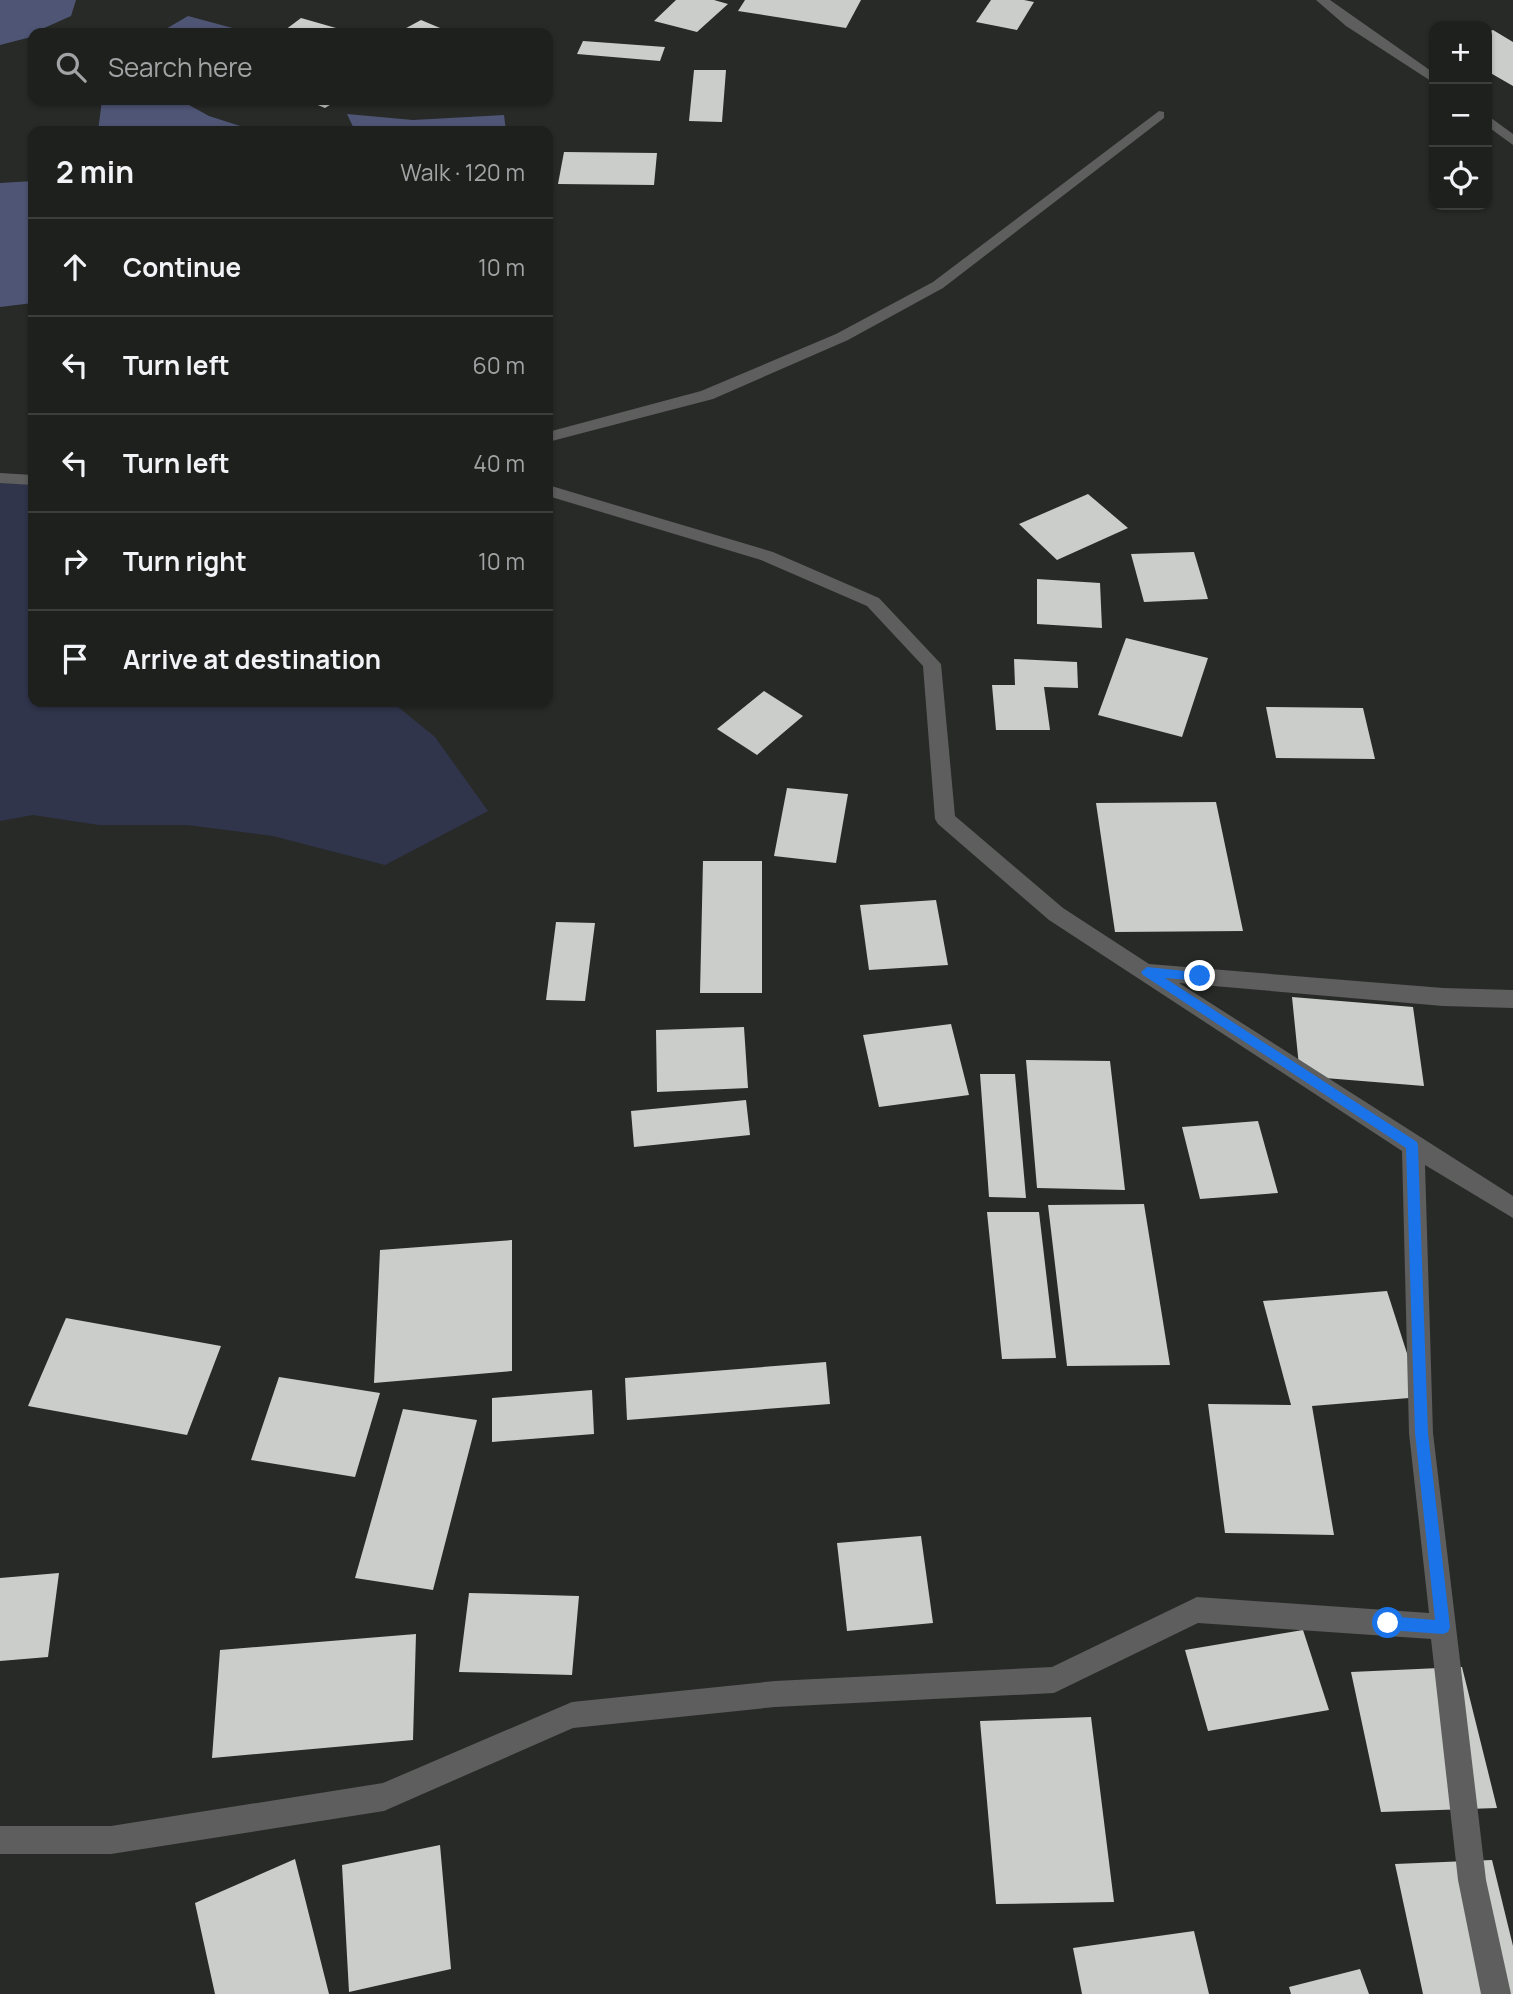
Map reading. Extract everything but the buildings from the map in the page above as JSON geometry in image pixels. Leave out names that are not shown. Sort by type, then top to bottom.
[{"type":"street","points":[[1322,0],[1429,76]]},
{"type":"street","points":[[553,437],[707,395],[842,337],[938,285],[1159,115]]},
{"type":"street","points":[[1492,123],[1513,141]]},
{"type":"street","points":[[0,478],[28,480]]},
{"type":"street","points":[[553,492],[766,556],[873,602],[932,664],[945,820],[1056,914],[1412,1146],[1513,1208]]},
{"type":"street","points":[[1147,972],[1443,997],[1513,999]]},
{"type":"street","points":[[1412,1146],[1421,1433],[1472,1880],[1496,1994]]},
{"type":"street","points":[[0,1840],[111,1840],[384,1797],[572,1715],[775,1694],[1054,1680],[1197,1610],[1443,1627]]},
{"type":"shaded area","points":[[0,0],[76,0],[71,16],[44,28],[28,28],[28,38],[0,45]]},
{"type":"shaded area","points":[[188,16],[232,28],[168,28]]},
{"type":"shaded area","points":[[101,105],[189,105],[209,116],[240,126],[99,126]]},
{"type":"shaded area","points":[[347,114],[413,120],[504,115],[505,126],[353,126]]},
{"type":"shaded area","points":[[28,181],[28,304],[0,307],[0,183]]},
{"type":"shaded area","points":[[0,477],[28,480],[28,707],[398,707],[435,737],[488,811],[385,865],[273,836],[187,825],[99,825],[33,815],[0,821]]},
{"type":"route","points":[[1200,976],[1147,972],[1412,1146],[1421,1433],[1443,1627],[1388,1623]]}]
